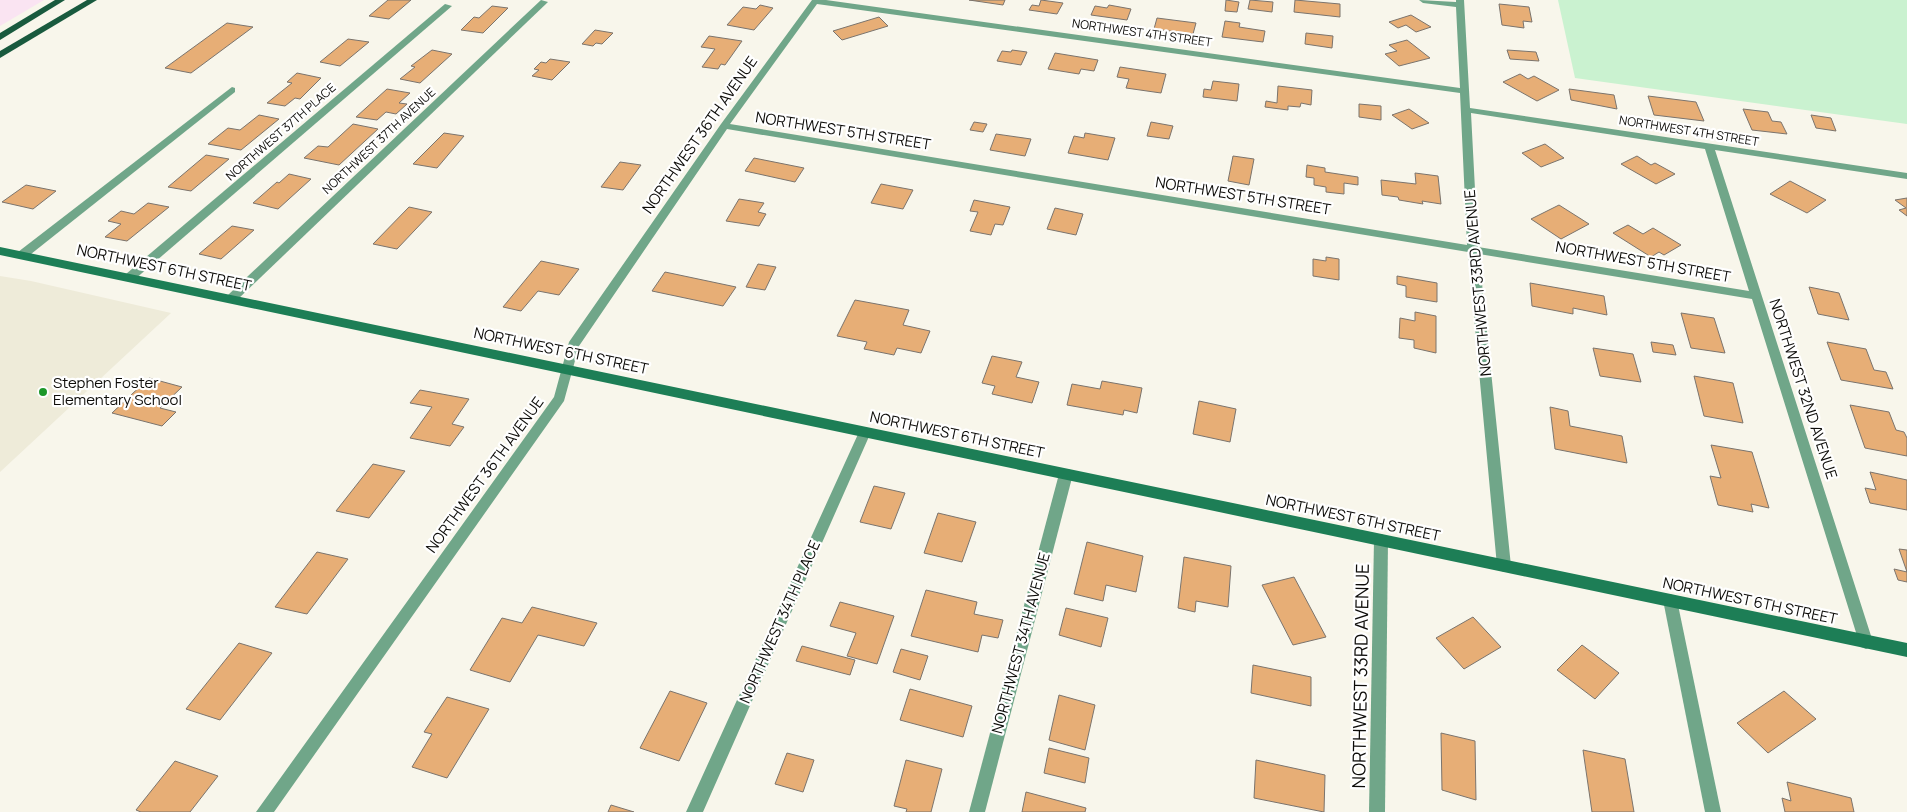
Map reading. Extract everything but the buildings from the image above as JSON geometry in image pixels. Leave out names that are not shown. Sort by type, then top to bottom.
[{"type":"main road","points":[[0,37],[61,0]]},
{"type":"main road","points":[[0,55],[93,0]]},
{"type":"main road","name":"NORTHWEST 6TH STREET","points":[[0,251],[232,298],[1907,650]]},
{"type":"street","name":"NORTHWEST 4TH STREET","points":[[816,0],[1466,90]]},
{"type":"street","name":"NORTHWEST 36TH AVENUE","points":[[264,812],[560,398],[573,345],[724,126],[816,0]]},
{"type":"street","points":[[1423,0],[1460,2]]},
{"type":"street","name":"NORTHWEST 37TH AVENUE","points":[[232,298],[544,2]]},
{"type":"street","name":"NORTHWEST 33RD AVENUE","points":[[1460,2],[1473,248],[1504,566]]},
{"type":"street","name":"NORTHWEST 37TH PLACE","points":[[130,277],[448,6]]},
{"type":"street","points":[[22,255],[232,90]]},
{"type":"street","name":"NORTHWEST 4TH STREET","points":[[1467,110],[1907,176]]},
{"type":"street","name":"NORTHWEST 5TH STREET","points":[[724,126],[1757,296]]},
{"type":"street","name":"NORTHWEST 32ND AVENUE","points":[[1710,147],[1866,642]]},
{"type":"street","name":"NORTHWEST 34TH PLACE","points":[[694,812],[865,432]]},
{"type":"street","name":"NORTHWEST 34TH AVENUE","points":[[977,812],[1066,474]]},
{"type":"street","name":"NORTHWEST 33RD AVENUE","points":[[1377,812],[1381,540]]},
{"type":"street","points":[[1670,600],[1713,812]]},
{"type":"shaded area","points":[[0,0],[44,0],[0,26]]},
{"type":"shaded area","name":"Stephen Foster Elementary School","points":[[0,276],[31,281],[171,313],[0,472]]},
{"type":"green space","points":[[1558,0],[1907,0],[1907,124],[1575,78]]},
{"type":"place","name":"Stephen Foster Elementary School","points":[[43,392]]}]
